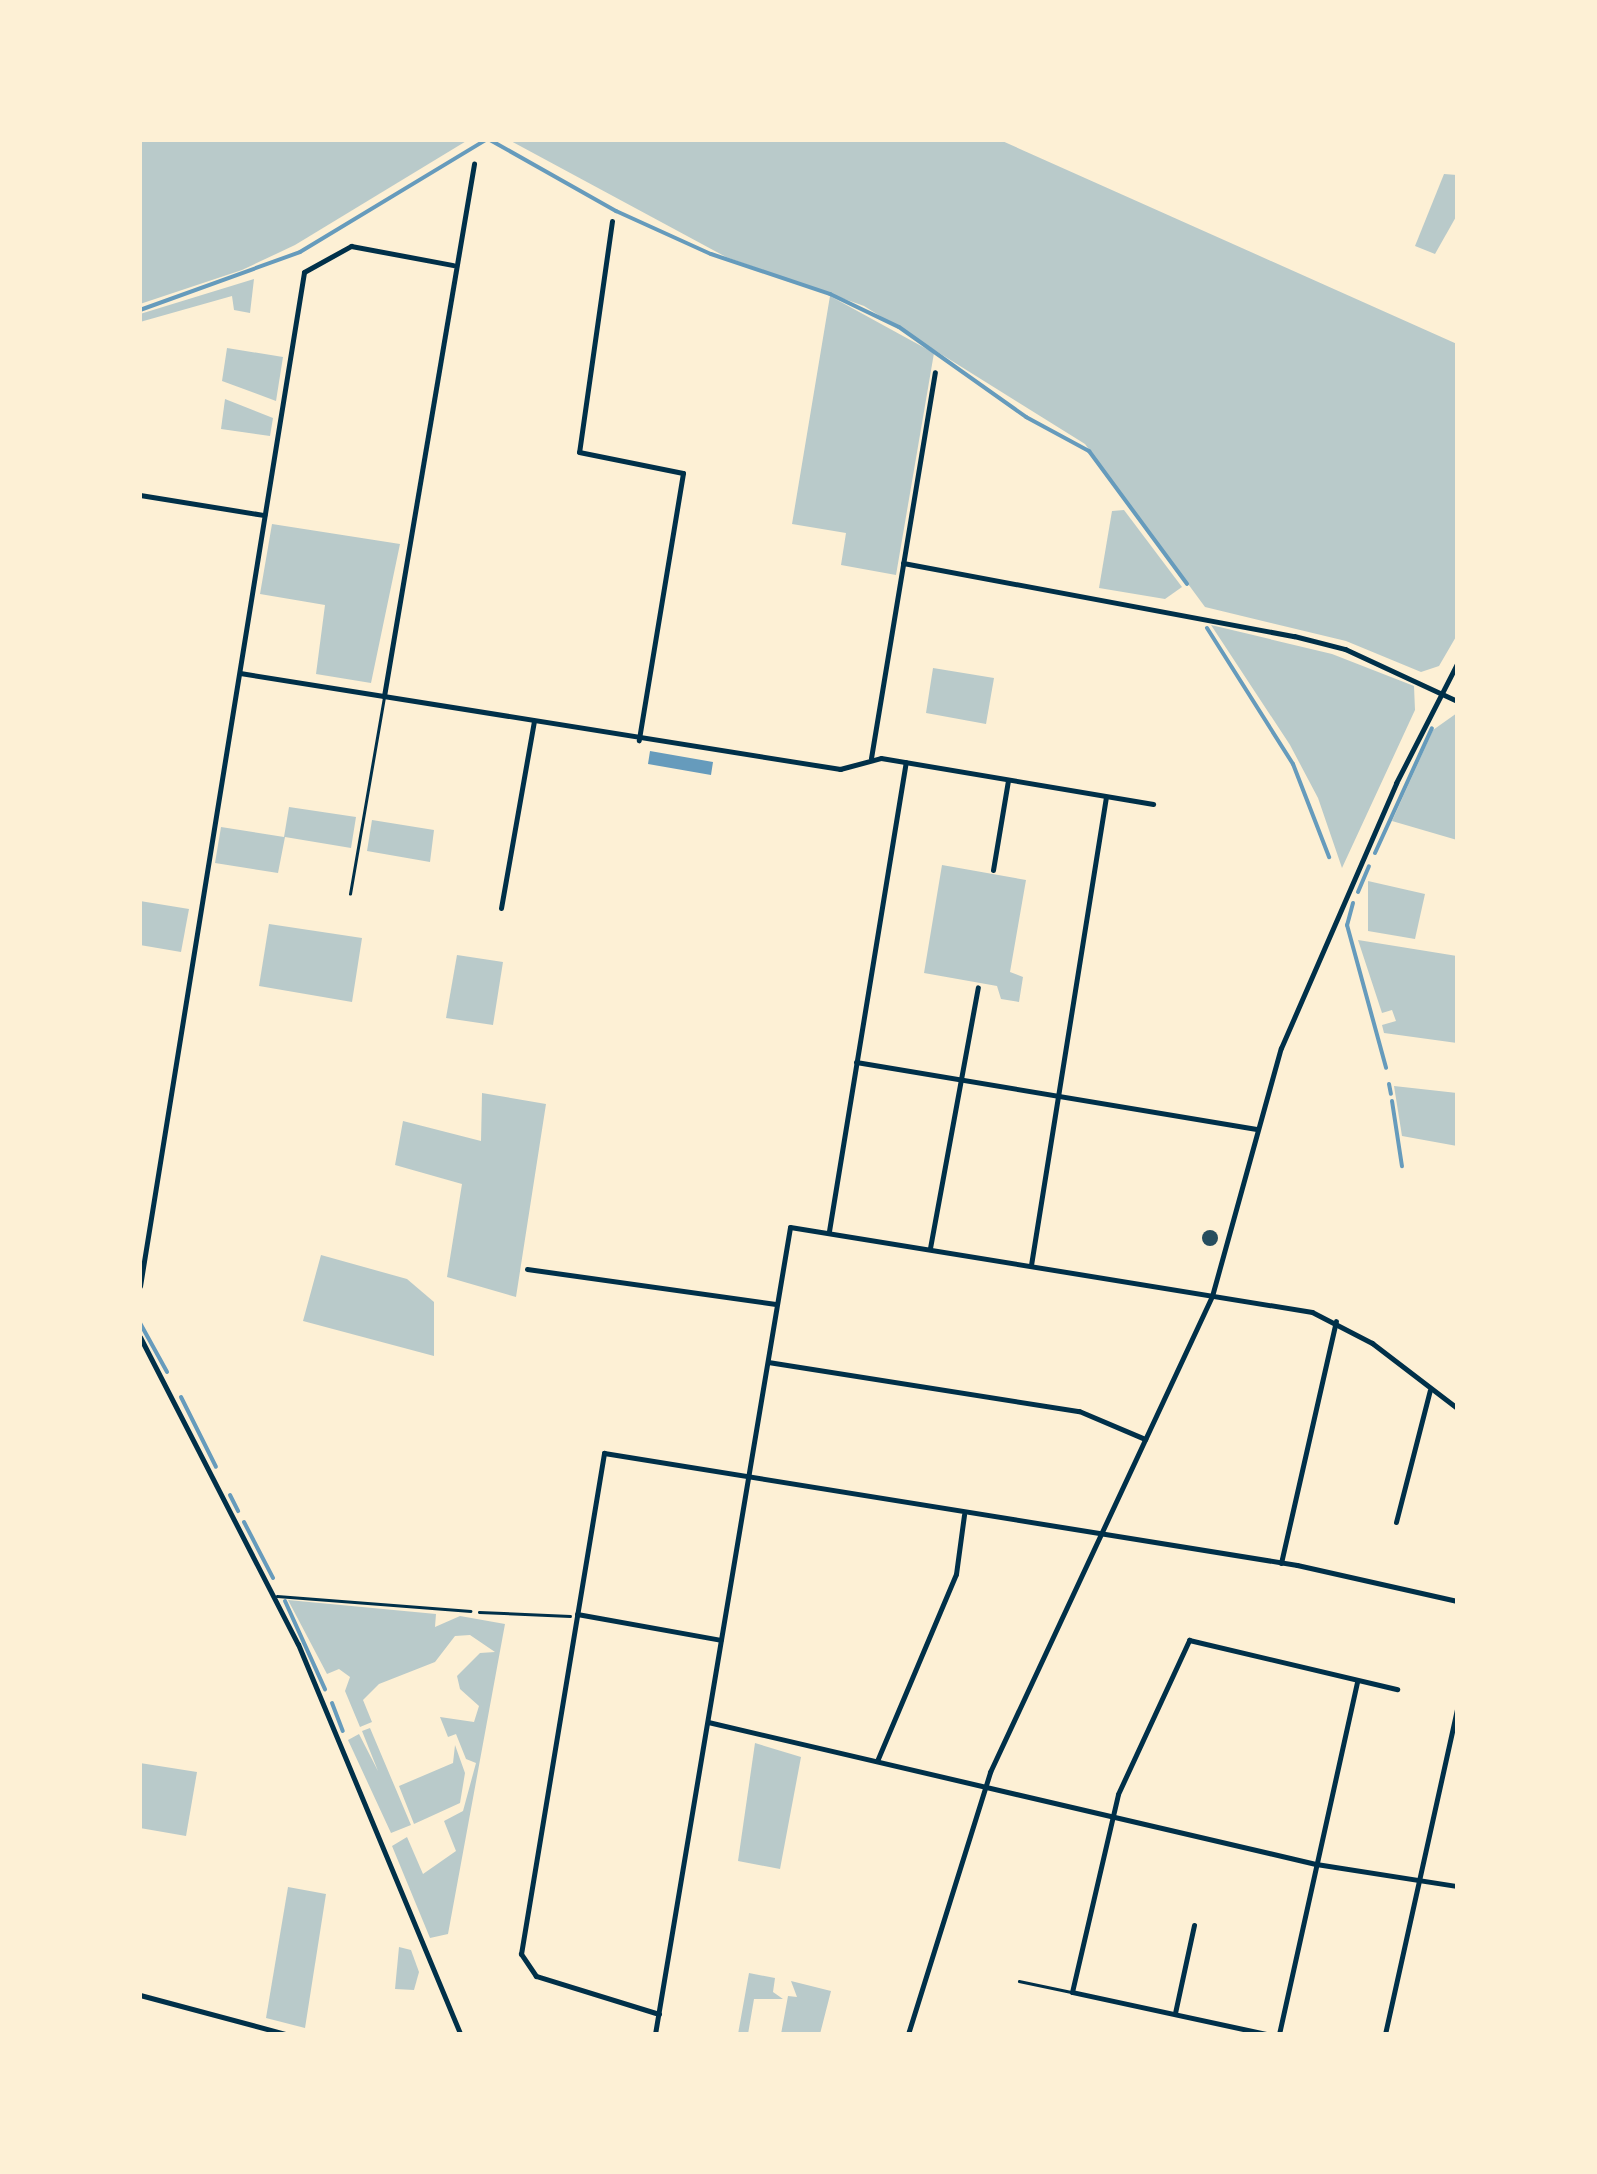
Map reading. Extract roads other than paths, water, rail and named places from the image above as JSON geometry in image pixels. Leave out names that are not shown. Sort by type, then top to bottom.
[{"type":"street","points":[[384,696],[474,164]]},
{"type":"street","points":[[612,221],[578,452],[683,474],[639,740]]},
{"type":"street","points":[[140,1286],[304,272],[351,246],[454,265]]},
{"type":"street","points":[[871,758],[935,372]]},
{"type":"street","points":[[140,495],[264,515]]},
{"type":"street","points":[[902,564],[1294,636],[1345,649],[1457,701]]},
{"type":"street","points":[[908,2034],[984,1788],[1212,1296],[1256,1130],[1306,986],[1457,664]]},
{"type":"street","points":[[238,673],[639,740],[840,769],[871,758],[1153,804]]},
{"type":"street","points":[[501,908],[534,721]]},
{"type":"street","points":[[829,1231],[906,762]]},
{"type":"street","points":[[993,870],[1008,780]]},
{"type":"street","points":[[1031,1265],[1106,797]]},
{"type":"street","points":[[930,1248],[978,987]]},
{"type":"street","points":[[856,1062],[1256,1130]]},
{"type":"street","points":[[655,2034],[790,1227],[1031,1265],[1336,1320],[1457,1408]]},
{"type":"street","points":[[527,1269],[776,1304]]},
{"type":"street","points":[[1281,1563],[1336,1320]]},
{"type":"street","points":[[140,1337],[275,1596],[460,2034]]},
{"type":"street","points":[[140,1360],[149,1355]]},
{"type":"street","points":[[768,1362],[1080,1411],[1146,1440]]},
{"type":"street","points":[[1396,1522],[1431,1389]]},
{"type":"street","points":[[659,2014],[536,1976],[521,1954],[604,1453],[964,1516],[1281,1563],[1457,1601]]},
{"type":"street","points":[[876,1762],[956,1574],[964,1516]]},
{"type":"street","points":[[576,1614],[722,1640]]},
{"type":"street","points":[[1266,2034],[1072,1992],[1110,1818],[1189,1640],[1397,1689]]},
{"type":"street","points":[[1279,2034],[1357,1681]]},
{"type":"street","points":[[1385,2034],[1457,1709]]},
{"type":"street","points":[[708,1722],[1316,1864],[1457,1886]]},
{"type":"street","points":[[1176,2013],[1194,1925]]},
{"type":"street","points":[[140,1995],[286,2034]]},
{"type":"lane","points":[[350,894],[384,696]]},
{"type":"lane","points":[[275,1596],[470,1611]]},
{"type":"lane","points":[[1019,1981],[1072,1992]]},
{"type":"water","points":[[650,751],[713,762],[711,775],[648,764]]},
{"type":"waterway","points":[[140,310],[300,252],[486,140]]},
{"type":"waterway","points":[[490,140],[616,211],[711,254],[830,294],[899,327],[1026,417],[1089,451],[1187,584]]},
{"type":"waterway","points":[[1207,628],[1293,764],[1329,857]]},
{"type":"waterway","points":[[1375,853],[1432,728]]},
{"type":"waterway","points":[[1358,892],[1369,866]]},
{"type":"waterway","points":[[1353,903],[1347,925],[1386,1068]]},
{"type":"waterway","points":[[1389,1084],[1391,1094]]},
{"type":"waterway","points":[[1392,1101],[1402,1166]]},
{"type":"waterway","points":[[140,1323],[167,1372]]},
{"type":"waterway","points":[[181,1397],[216,1467]]},
{"type":"waterway","points":[[230,1495],[238,1511]]},
{"type":"waterway","points":[[244,1522],[273,1578]]},
{"type":"waterway","points":[[285,1601],[325,1689]]},
{"type":"waterway","points":[[332,1703],[343,1731]]}]
